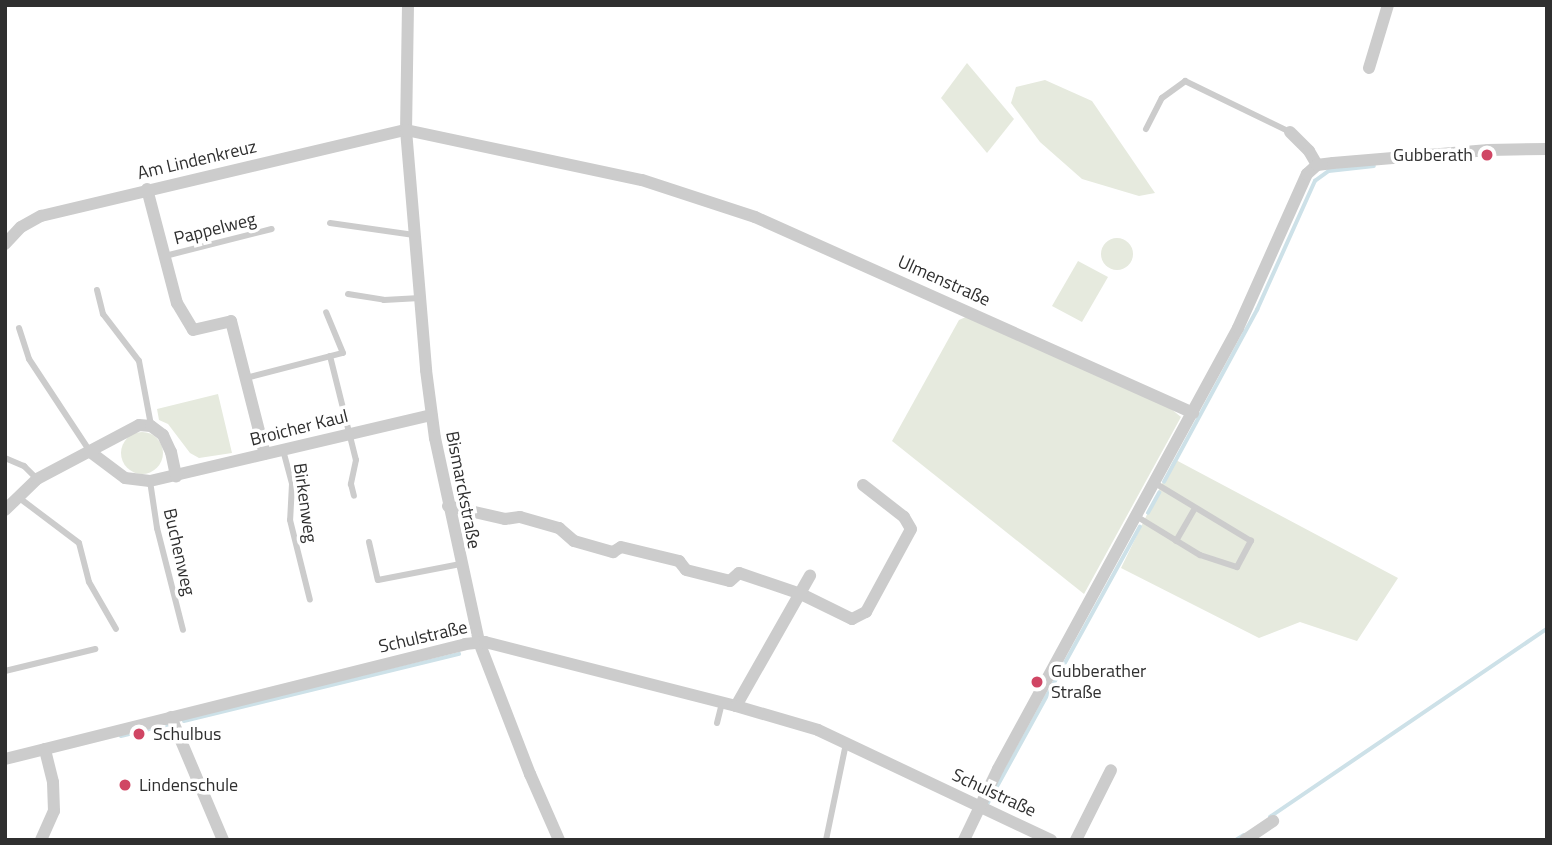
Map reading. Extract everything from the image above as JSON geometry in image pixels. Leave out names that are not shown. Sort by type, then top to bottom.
[{"type":"street","name":"Bismarckstraße","points":[[408,5],[406,130],[431,415],[460,564],[479,642],[530,774],[559,840]]},
{"type":"street","points":[[1368,68],[1388,5]]},
{"type":"street","name":"Am Lindenkreuz","points":[[5,244],[21,227],[41,216],[406,130]]},
{"type":"street","name":"Ulmenstraße","points":[[406,130],[642,180],[755,217],[1193,413]]},
{"type":"street","points":[[1290,132],[1309,151],[1317,165]]},
{"type":"street","points":[[964,840],[979,805],[1253,298],[1304,179],[1317,165],[1468,151],[1547,149]]},
{"type":"street","points":[[148,189],[177,303],[193,330],[231,321],[265,454]]},
{"type":"street","name":"Broicher Kaul","points":[[89,451],[125,478],[150,481],[431,415]]},
{"type":"street","points":[[5,510],[37,479],[134,426],[151,426],[168,444],[176,476]]},
{"type":"street","points":[[448,506],[505,519],[520,517],[559,528],[574,541],[613,552],[621,547],[679,561],[686,570],[730,581],[739,573],[801,594],[852,619],[863,615],[874,598],[911,527],[904,517],[863,485]]},
{"type":"street","points":[[736,706],[810,576]]},
{"type":"street","name":"Schulstraße","points":[[5,760],[479,642],[736,706],[818,730],[1051,840]]},
{"type":"street","points":[[171,717],[223,840]]},
{"type":"street","points":[[41,840],[54,810],[53,782],[45,749]]},
{"type":"street","points":[[1076,840],[1111,770]]},
{"type":"street","points":[[1245,840],[1273,821]]},
{"type":"lane","points":[[1146,129],[1162,98],[1185,81],[1290,132]]},
{"type":"lane","points":[[330,223],[414,235]]},
{"type":"lane","name":"Pappelweg","points":[[164,256],[272,229]]},
{"type":"lane","points":[[97,290],[103,314],[139,361],[151,426]]},
{"type":"lane","points":[[348,294],[388,300],[419,299]]},
{"type":"lane","points":[[246,378],[343,353],[326,312]]},
{"type":"lane","points":[[19,328],[29,359],[89,451]]},
{"type":"lane","points":[[330,356],[356,460],[351,484],[354,496]]},
{"type":"lane","name":"Birkenweg","points":[[283,450],[292,484],[289,516],[310,600]]},
{"type":"lane","points":[[5,458],[24,466],[37,479]]},
{"type":"lane","name":"Buchenweg","points":[[150,481],[157,528],[183,630]]},
{"type":"lane","points":[[1136,516],[1200,555],[1237,568],[1251,541],[1155,483]]},
{"type":"lane","points":[[18,496],[79,543],[89,582],[116,629]]},
{"type":"lane","points":[[1176,541],[1195,508]]},
{"type":"lane","points":[[369,542],[378,580],[460,564]]},
{"type":"lane","points":[[5,671],[94,649]]},
{"type":"lane","points":[[717,723],[722,703]]},
{"type":"lane","points":[[826,840],[846,743]]},
{"type":"shaded area","points":[[967,63],[1014,119],[987,153],[941,98]]},
{"type":"shaded area","points":[[1045,80],[1092,101],[1155,193],[1139,196],[1082,179],[1040,142],[1011,103],[1016,87]]},
{"type":"shaded area","points":[[1117,238],[1128,243],[1133,254],[1128,265],[1117,270],[1106,265],[1101,254],[1106,243]]},
{"type":"shaded area","points":[[1078,261],[1108,277],[1082,322],[1052,306]]},
{"type":"shaded area","points":[[968,316],[1170,408],[1181,417],[1084,594],[892,441],[959,320]]},
{"type":"shaded area","points":[[218,394],[232,453],[199,458],[190,453],[168,424],[159,420],[157,409]]},
{"type":"shaded area","points":[[142,432],[157,438],[163,453],[157,468],[142,474],[127,468],[121,453],[127,438]]},
{"type":"shaded area","points":[[1174,459],[1398,578],[1357,641],[1300,622],[1259,638],[1121,568]]},
{"type":"waterway","points":[[1164,482],[1257,310],[1315,181],[1329,171],[1374,166]]},
{"type":"waterway","points":[[1148,513],[1159,493]]},
{"type":"waterway","points":[[988,803],[1140,527]]},
{"type":"waterway","points":[[1270,817],[1547,629]]},
{"type":"waterway","points":[[184,721],[459,654]]},
{"type":"waterway","points":[[121,736],[170,724]]},
{"type":"waterway","points":[[1236,840],[1244,835]]},
{"type":"place","name":"Gubberath","points":[[1487,155]]},
{"type":"place","name":"Gubberather Straße","points":[[1037,682]]},
{"type":"place","name":"Schulbus","points":[[139,734]]},
{"type":"place","name":"Lindenschule","points":[[125,785]]}]
